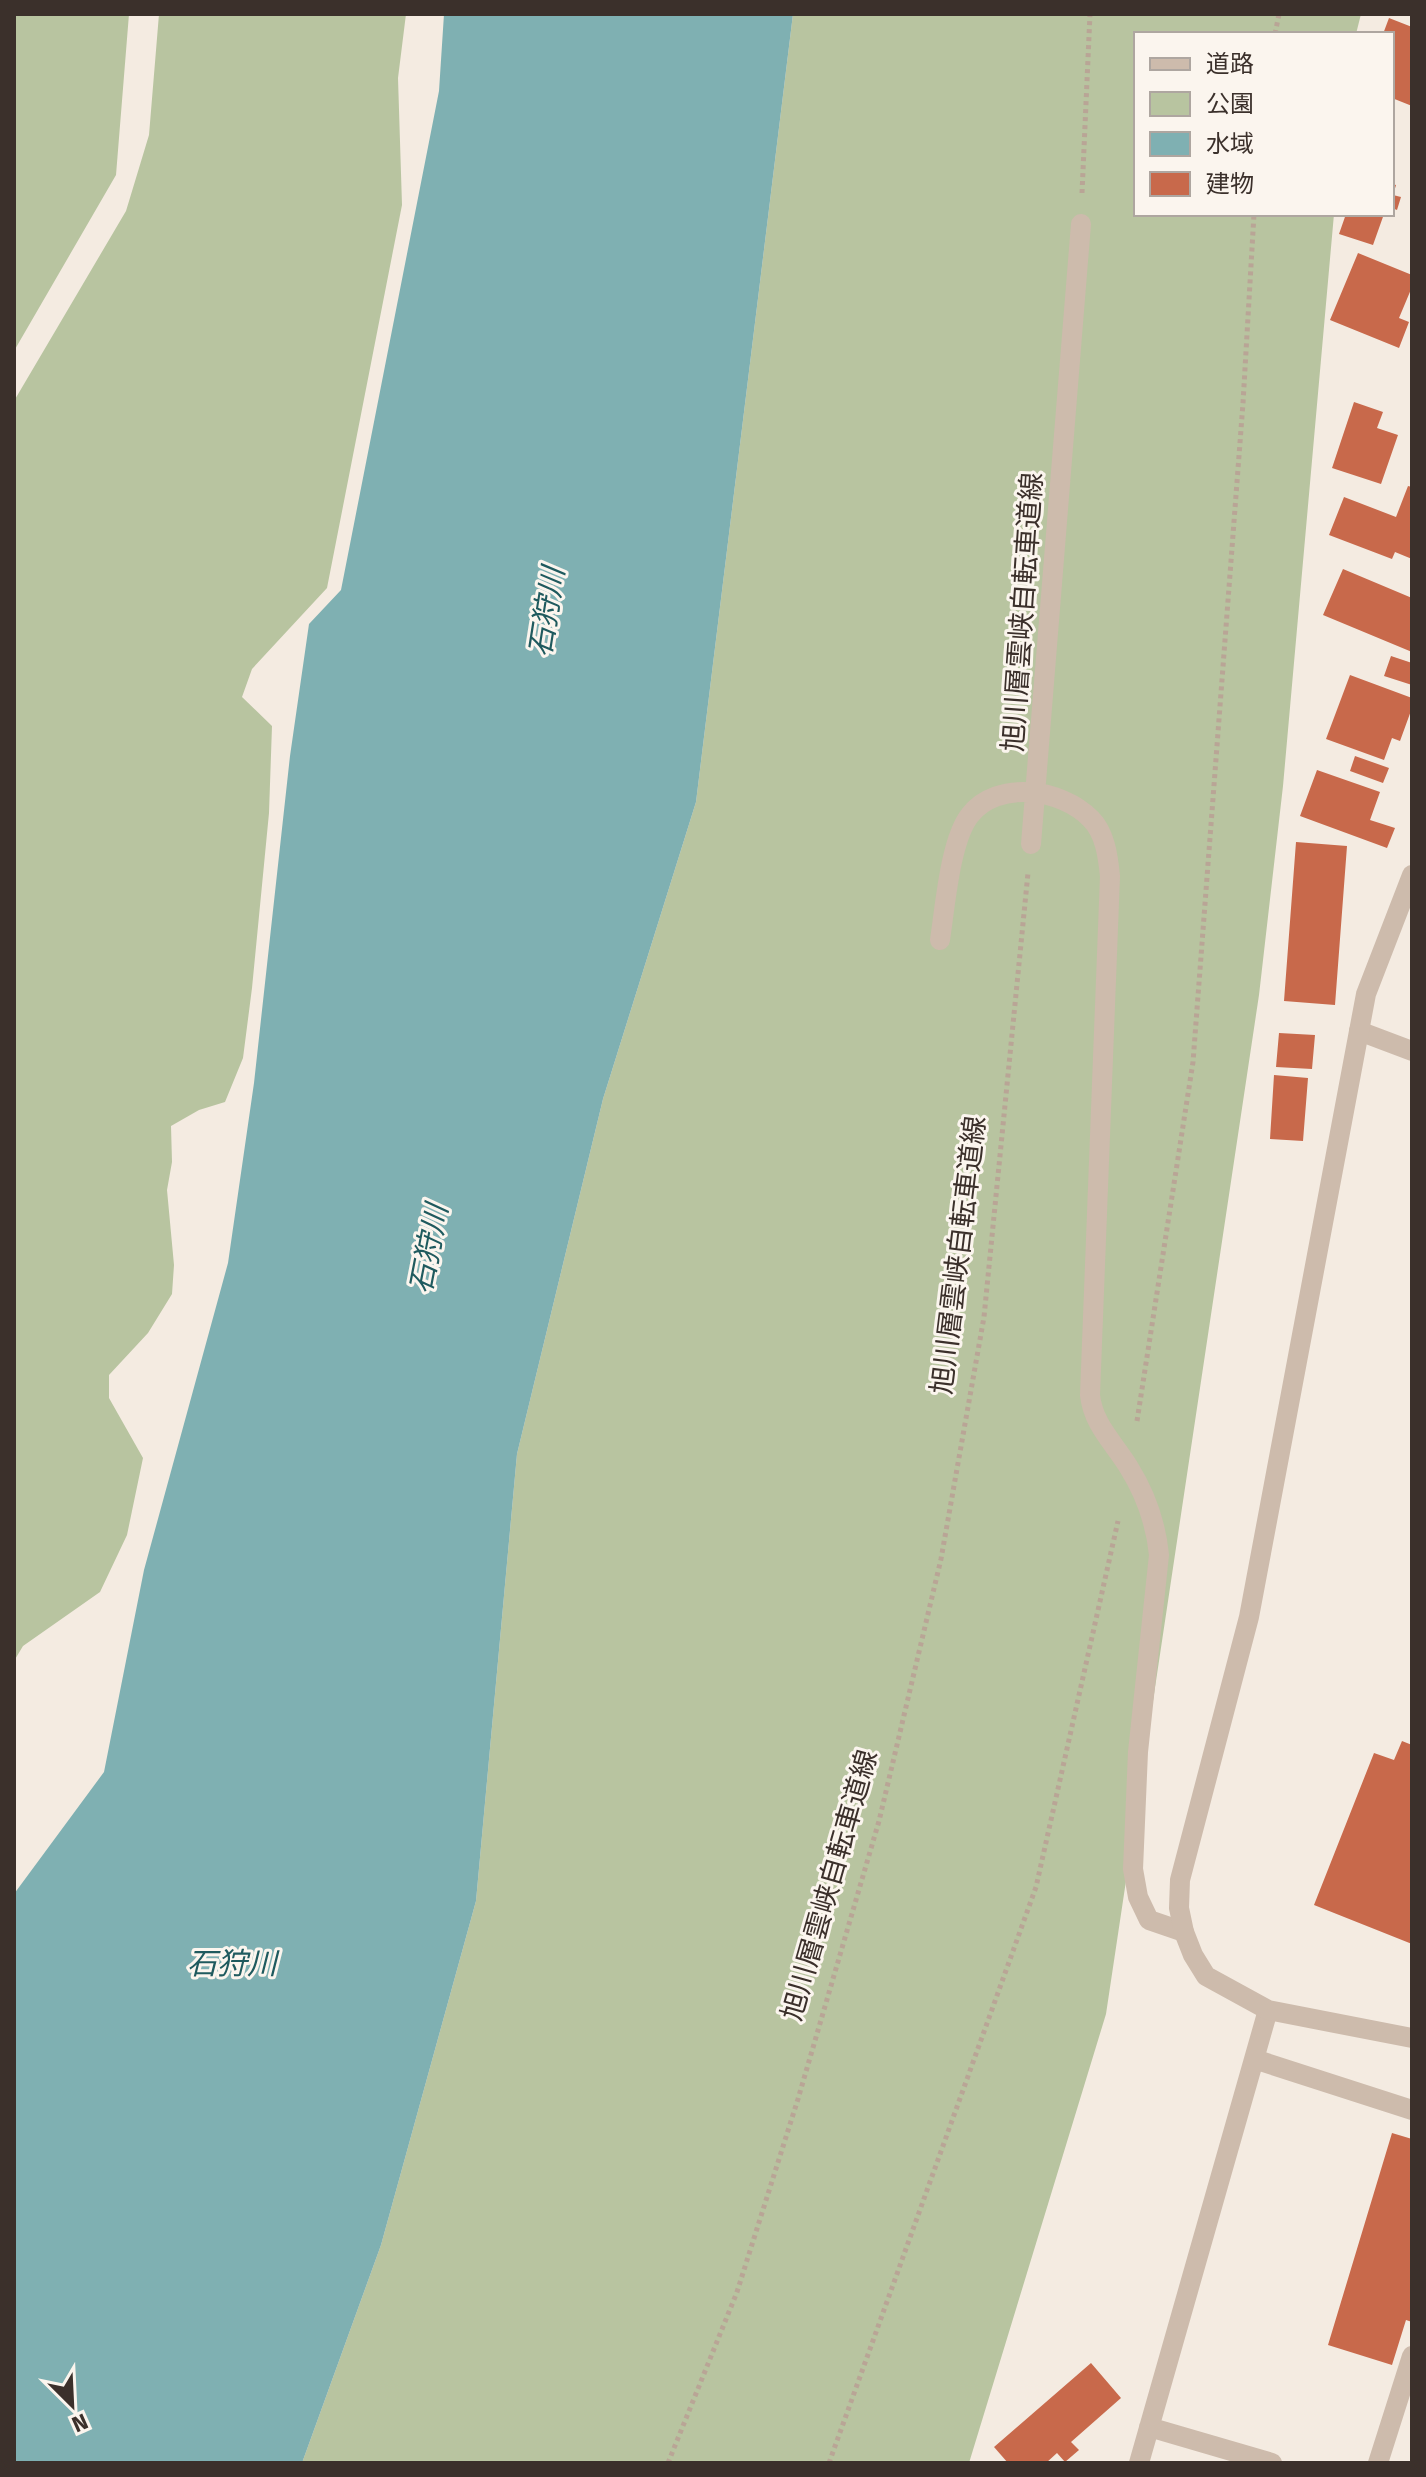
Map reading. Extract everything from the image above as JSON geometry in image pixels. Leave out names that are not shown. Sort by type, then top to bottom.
[{"type":"street","name":"旭川層雲峡自転車道線","points":[[1031,844],[1081,224]]},
{"type":"street","points":[[940,940],[958,837],[981,802],[1001,794],[1037,792],[1073,805],[1093,820],[1107,848],[1110,876],[1090,1395],[1096,1421],[1129,1468],[1153,1517],[1157,1535],[1159,1555],[1138,1752],[1133,1869],[1142,1910],[1149,1920],[1184,1932]]},
{"type":"street","points":[[1412,875],[1366,994],[1249,1617],[1180,1880],[1179,1908],[1193,1955],[1206,1976],[1268,2010],[1412,2038]]},
{"type":"street","points":[[1359,1031],[1412,1051]]},
{"type":"street","points":[[1139,2463],[1268,2010]]},
{"type":"street","points":[[1254,2059],[1412,2110]]},
{"type":"street","points":[[1378,2463],[1412,2356]]},
{"type":"street","points":[[1149,2427],[1272,2463]]},
{"type":"path","points":[[1081,224],[1090,14]]},
{"type":"path","name":"旭川層雲峡自転車道線","points":[[668,2463],[737,2292],[798,2099],[879,1821],[941,1559],[984,1317],[1031,844]]},
{"type":"green space","points":[[14,14],[129,14],[116,175],[14,351]]},
{"type":"green space","points":[[159,14],[406,14],[398,78],[402,205],[327,588],[252,669],[242,697],[272,726],[269,813],[243,1058],[225,1102],[199,1110],[171,1126],[172,1162],[167,1190],[174,1265],[172,1294],[148,1333],[109,1375],[109,1398],[143,1458],[127,1535],[100,1592],[23,1646],[14,1661],[14,401],[126,211],[149,135]]},
{"type":"green space","points":[[793,14],[1361,14],[1356,32],[1134,32],[1134,216],[1334,216],[1283,786],[1259,995],[1106,2014],[969,2463],[302,2463],[381,2245],[476,1901],[517,1454],[603,1099],[696,802]]},
{"type":"water","name":"石狩川","points":[[444,14],[793,14],[696,802],[603,1099],[517,1454],[476,1901],[381,2245],[302,2463],[14,2463],[14,1894],[104,1772],[144,1570],[228,1263],[254,1083],[290,756],[309,624],[341,590],[439,91]]},
{"type":"building","points":[[1389,18],[1412,27],[1412,106],[1394,99],[1394,32],[1384,32]]},
{"type":"building","points":[[1394,195],[1401,197],[1397,210],[1394,209]]},
{"type":"building","points":[[1345,216],[1383,216],[1373,245],[1339,234]]},
{"type":"building","points":[[1358,253],[1412,275],[1412,287],[1399,318],[1409,322],[1399,348],[1330,320]]},
{"type":"building","points":[[1354,402],[1383,412],[1377,428],[1398,435],[1381,484],[1332,468]]},
{"type":"building","points":[[1408,486],[1412,487],[1412,559],[1395,552],[1392,559],[1329,535],[1344,497],[1396,517]]},
{"type":"building","points":[[1343,569],[1412,598],[1412,652],[1323,615]]},
{"type":"building","points":[[1391,656],[1412,663],[1412,685],[1384,676]]},
{"type":"building","points":[[1350,675],[1412,698],[1412,708],[1400,741],[1392,738],[1384,760],[1326,739]]},
{"type":"building","points":[[1355,756],[1389,768],[1383,783],[1350,771]]},
{"type":"building","points":[[1317,770],[1380,792],[1370,820],[1395,828],[1387,848],[1300,816]]},
{"type":"building","points":[[1296,842],[1347,846],[1335,1005],[1284,1001]]},
{"type":"building","points":[[1279,1033],[1315,1035],[1312,1069],[1276,1067]]},
{"type":"building","points":[[1274,1075],[1308,1078],[1303,1141],[1270,1139]]},
{"type":"building","points":[[1402,1741],[1412,1745],[1412,1944],[1314,1905],[1374,1753],[1394,1760]]},
{"type":"building","points":[[1392,2133],[1412,2139],[1412,2322],[1406,2320],[1392,2365],[1328,2345]]},
{"type":"building","points":[[1091,2363],[1121,2398],[1071,2442],[1079,2450],[1065,2462],[1057,2453],[1046,2463],[1008,2463],[994,2447]]}]
